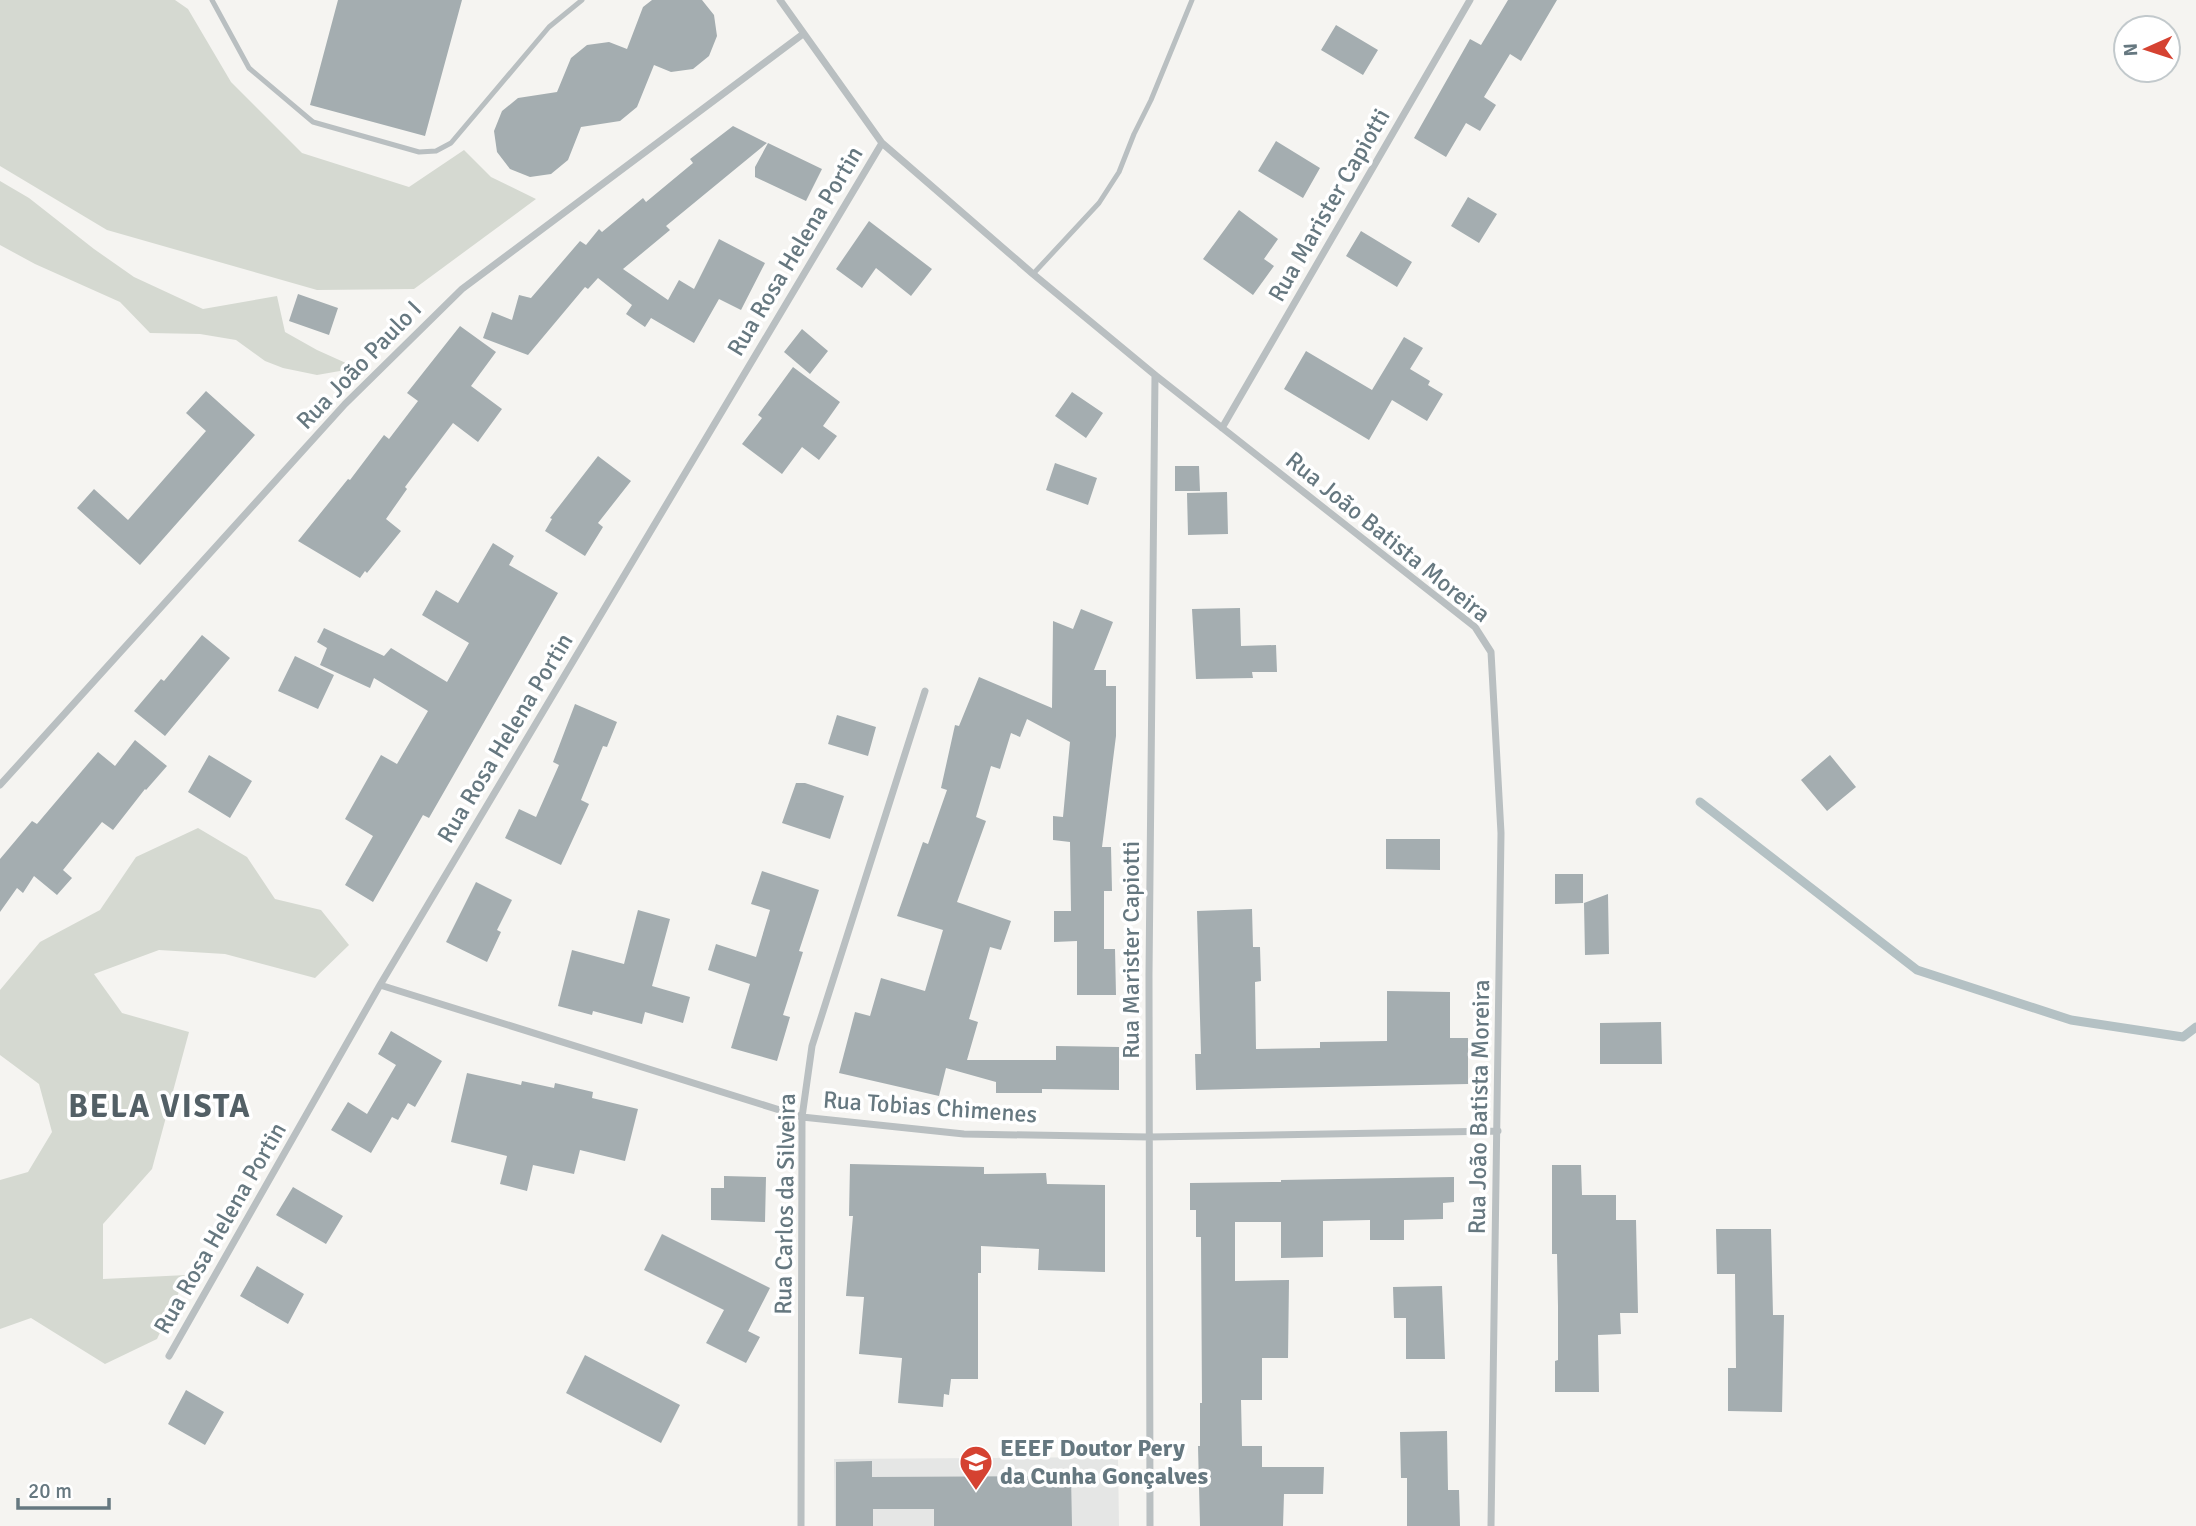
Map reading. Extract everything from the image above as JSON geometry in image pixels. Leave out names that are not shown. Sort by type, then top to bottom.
[{"type":"street","name":"Rua João Batista Moreira","points":[[780,0],[882,143],[1155,375],[1475,627],[1492,652],[1501,833],[1491,1526]]},
{"type":"street","name":"Rua Marister Capiotti","points":[[1222,428],[1470,0]]},
{"type":"street","name":"Rua João Paulo I","points":[[0,786],[345,404],[462,289],[803,34]]},
{"type":"street","name":"Rua Rosa Helena Portin","points":[[169,1356],[380,985],[882,143]]},
{"type":"street","name":"Rua Marister Capiotti","points":[[1150,1526],[1149,1138],[1155,375]]},
{"type":"street","name":"Rua Carlos da Silveira","points":[[801,1526],[802,1117],[812,1046],[926,691]]},
{"type":"street","name":"Rua Tobias Chimenes","points":[[380,985],[802,1117],[964,1134],[1149,1138],[1498,1131]]},
{"type":"lane","points":[[212,0],[249,68],[313,122],[419,152],[436,151],[451,143],[549,27],[582,0]]},
{"type":"lane","points":[[1033,274],[1099,203],[1119,172],[1192,0]]},
{"type":"shaded area","points":[[0,0],[175,0],[188,9],[231,82],[302,153],[409,187],[464,150],[491,177],[536,199],[414,289],[317,290],[107,230],[0,166]]},
{"type":"shaded area","points":[[0,181],[29,198],[134,277],[203,309],[277,296],[285,332],[357,368],[317,375],[265,361],[236,340],[200,334],[150,333],[120,302],[35,264],[0,245]]},
{"type":"shaded area","points":[[198,828],[247,857],[275,899],[321,910],[349,945],[315,978],[225,954],[159,950],[94,974],[122,1013],[189,1032],[152,1169],[103,1224],[103,1279],[187,1275],[157,1339],[105,1364],[31,1318],[0,1329],[0,1180],[28,1172],[52,1132],[39,1084],[0,1055],[0,990],[40,942],[100,910],[136,857]]},
{"type":"shaded area","name":"EEEF Doutor Pery da Cunha Gonçalves","points":[[1118,1457],[1119,1526],[835,1526],[834,1459]]},
{"type":"building","points":[[338,0],[462,0],[425,136],[310,105]]},
{"type":"building","points":[[652,0],[702,0],[714,15],[717,36],[709,56],[693,69],[671,72],[654,65],[637,107],[620,121],[581,127],[568,160],[551,174],[530,177],[510,169],[497,152],[494,131],[502,111],[518,98],[557,92],[571,58],[587,45],[609,42],[627,49],[643,7]]},
{"type":"building","points":[[1508,0],[1557,0],[1521,61],[1510,54],[1484,97],[1496,105],[1480,131],[1466,123],[1446,157],[1414,138],[1470,39],[1481,45]]},
{"type":"building","points":[[1336,25],[1378,50],[1363,75],[1321,50]]},
{"type":"building","points":[[733,126],[767,143],[666,226],[670,230],[623,269],[668,300],[679,280],[694,289],[719,239],[765,263],[741,310],[719,299],[694,343],[651,318],[645,327],[626,314],[632,305],[598,278],[588,289],[585,287],[528,355],[483,338],[492,312],[512,320],[519,295],[531,298],[580,241],[586,245],[599,229],[602,232],[643,198],[646,202],[693,163],[690,159]]},
{"type":"building","points":[[1276,141],[1320,168],[1303,198],[1258,171]]},
{"type":"building","points":[[768,143],[822,169],[806,201],[755,177],[755,167]]},
{"type":"building","points":[[1468,197],[1497,214],[1479,243],[1451,226]]},
{"type":"building","points":[[1239,210],[1278,239],[1264,259],[1274,266],[1253,295],[1203,259]]},
{"type":"building","points":[[869,221],[932,269],[911,296],[876,268],[862,288],[836,269]]},
{"type":"building","points":[[1361,231],[1412,262],[1397,287],[1346,256]]},
{"type":"building","points":[[298,294],[338,308],[329,335],[289,321]]},
{"type":"building","points":[[460,326],[496,352],[471,386],[502,409],[478,442],[453,423],[405,487],[407,489],[386,519],[401,531],[360,578],[298,541],[384,435],[389,439],[418,401],[407,393]]},
{"type":"building","points":[[802,329],[828,351],[810,374],[784,352]]},
{"type":"building","points":[[1404,337],[1423,348],[1410,369],[1430,381],[1428,385],[1443,394],[1427,421],[1392,400],[1369,440],[1284,389],[1306,351],[1372,390]]},
{"type":"building","points":[[793,367],[840,402],[823,426],[837,436],[819,460],[802,447],[782,474],[742,444],[762,418],[758,415]]},
{"type":"building","points":[[206,391],[255,435],[140,565],[77,508],[94,489],[128,520],[206,431],[186,413]]},
{"type":"building","points":[[1072,392],[1103,413],[1086,438],[1055,416]]},
{"type":"building","points":[[598,456],[631,481],[598,523],[603,527],[585,556],[545,531],[552,519],[550,518]]},
{"type":"building","points":[[1055,463],[1097,478],[1088,505],[1046,490]]},
{"type":"building","points":[[1175,466],[1199,466],[1200,491],[1175,491]]},
{"type":"building","points":[[1227,492],[1228,534],[1188,535],[1187,493]]},
{"type":"building","points":[[493,543],[514,556],[509,565],[558,593],[429,818],[423,815],[373,902],[345,885],[373,836],[345,819],[381,755],[397,764],[428,711],[374,678],[370,688],[320,665],[327,648],[317,642],[324,628],[384,656],[391,648],[447,682],[469,643],[422,615],[436,590],[458,603]]},
{"type":"building","points":[[1240,608],[1241,646],[1276,645],[1277,672],[1252,672],[1253,678],[1196,679],[1192,609]]},
{"type":"building","points":[[1081,609],[1113,622],[1094,670],[1106,670],[1106,686],[1116,686],[1116,736],[1102,847],[1111,847],[1112,891],[1104,891],[1104,949],[1115,949],[1116,995],[1077,995],[1077,941],[1054,942],[1054,911],[1071,911],[1070,842],[1053,840],[1053,816],[1063,817],[1070,742],[1027,719],[1020,737],[1011,733],[1000,769],[991,766],[976,817],[986,821],[957,902],[1011,921],[1001,950],[990,947],[969,1019],[978,1022],[967,1060],[1056,1060],[1056,1046],[1119,1047],[1119,1090],[1042,1089],[1042,1093],[996,1093],[996,1082],[946,1068],[939,1096],[839,1073],[855,1012],[870,1016],[881,978],[925,991],[943,930],[897,916],[923,842],[928,844],[947,790],[941,788],[955,725],[959,726],[979,677],[1052,708],[1053,621],[1073,629]]},
{"type":"building","points":[[202,635],[230,658],[165,736],[134,711],[161,679],[164,681]]},
{"type":"building","points":[[295,656],[334,675],[318,709],[278,691]]},
{"type":"building","points":[[575,704],[617,722],[607,747],[603,746],[581,800],[589,804],[561,865],[505,838],[519,809],[536,817],[559,765],[553,762]]},
{"type":"building","points":[[837,715],[876,727],[868,756],[828,744]]},
{"type":"building","points":[[135,740],[167,766],[113,830],[102,822],[63,870],[72,878],[57,895],[34,876],[23,893],[17,888],[0,912],[0,859],[32,821],[37,824],[98,752],[115,766]]},
{"type":"building","points":[[209,755],[252,781],[230,818],[188,792]]},
{"type":"building","points":[[1830,755],[1856,787],[1827,811],[1801,780]]},
{"type":"building","points":[[796,783],[805,783],[844,796],[830,839],[782,823]]},
{"type":"building","points":[[1386,839],[1440,839],[1440,870],[1386,869]]},
{"type":"building","points":[[762,871],[819,890],[799,951],[803,952],[783,1015],[790,1017],[777,1061],[731,1048],[750,984],[708,970],[716,944],[756,957],[770,910],[751,904]]},
{"type":"building","points":[[1555,874],[1583,874],[1583,903],[1555,904]]},
{"type":"building","points":[[476,882],[512,900],[497,930],[501,932],[487,962],[446,942]]},
{"type":"building","points":[[1608,894],[1609,954],[1585,955],[1584,903]]},
{"type":"building","points":[[1252,909],[1253,947],[1260,947],[1261,981],[1255,982],[1256,1049],[1320,1048],[1320,1042],[1387,1041],[1387,991],[1450,992],[1450,1038],[1468,1038],[1468,1084],[1196,1090],[1195,1054],[1201,1054],[1197,911]]},
{"type":"building","points":[[638,910],[670,919],[652,986],[690,997],[683,1023],[645,1012],[642,1024],[593,1011],[592,1015],[558,1006],[572,950],[624,964]]},
{"type":"building","points":[[1661,1022],[1662,1064],[1600,1064],[1600,1023]]},
{"type":"building","points":[[391,1031],[442,1061],[415,1107],[408,1103],[398,1120],[392,1117],[371,1153],[331,1130],[348,1102],[367,1114],[396,1065],[378,1054]]},
{"type":"building","points":[[467,1073],[521,1085],[522,1081],[554,1088],[555,1083],[593,1092],[592,1098],[638,1109],[625,1161],[580,1150],[574,1174],[533,1165],[527,1191],[500,1184],[507,1156],[451,1142]]},
{"type":"building","points":[[850,1164],[984,1167],[984,1174],[1046,1173],[1047,1184],[1105,1185],[1105,1272],[1038,1270],[1039,1249],[981,1246],[981,1273],[978,1273],[978,1379],[951,1379],[949,1395],[944,1394],[943,1407],[898,1403],[902,1358],[859,1354],[864,1297],[846,1296],[853,1216],[849,1216]]},
{"type":"building","points":[[1552,1165],[1581,1165],[1582,1195],[1616,1195],[1616,1220],[1636,1220],[1638,1313],[1620,1313],[1621,1334],[1598,1335],[1599,1392],[1555,1392],[1558,1306],[1557,1254],[1552,1254]]},
{"type":"building","points":[[724,1176],[766,1177],[765,1222],[711,1220],[711,1188],[724,1188]]},
{"type":"building","points":[[1454,1177],[1454,1202],[1443,1203],[1443,1219],[1404,1220],[1404,1240],[1370,1240],[1370,1220],[1323,1221],[1323,1257],[1281,1258],[1281,1222],[1235,1222],[1235,1281],[1289,1280],[1288,1358],[1262,1358],[1262,1400],[1241,1400],[1242,1446],[1262,1446],[1262,1467],[1324,1467],[1323,1494],[1284,1494],[1283,1526],[1200,1526],[1198,1446],[1202,1403],[1201,1237],[1196,1237],[1196,1210],[1190,1210],[1190,1183]]},
{"type":"building","points":[[293,1187],[343,1216],[326,1244],[276,1215]]},
{"type":"building","points":[[1716,1229],[1771,1229],[1773,1315],[1784,1315],[1782,1412],[1728,1411],[1728,1368],[1736,1368],[1735,1274],[1717,1274]]},
{"type":"building","points":[[662,1234],[770,1288],[748,1331],[760,1337],[746,1363],[706,1343],[724,1310],[644,1270]]},
{"type":"building","points":[[257,1266],[304,1294],[288,1324],[240,1296]]},
{"type":"building","points":[[1442,1286],[1445,1359],[1406,1359],[1406,1318],[1394,1318],[1393,1287]]},
{"type":"building","points":[[585,1355],[680,1405],[661,1443],[566,1393]]},
{"type":"building","points":[[186,1390],[224,1412],[205,1445],[168,1424]]},
{"type":"building","points":[[1447,1431],[1448,1490],[1459,1490],[1460,1526],[1407,1526],[1407,1478],[1401,1478],[1400,1432]]},
{"type":"building","points":[[872,1461],[872,1477],[1071,1476],[1072,1526],[934,1526],[934,1509],[873,1509],[873,1526],[836,1526],[836,1462]]},
{"type":"waterway","points":[[1700,802],[1917,970],[2071,1020],[2183,1037],[2196,1027]]},
{"type":"place","name":"EEEF Doutor Pery da Cunha Gonçalves","points":[[976,1492]]},
{"type":"district","name":"BELA VISTA","points":[[160,1106]]}]
